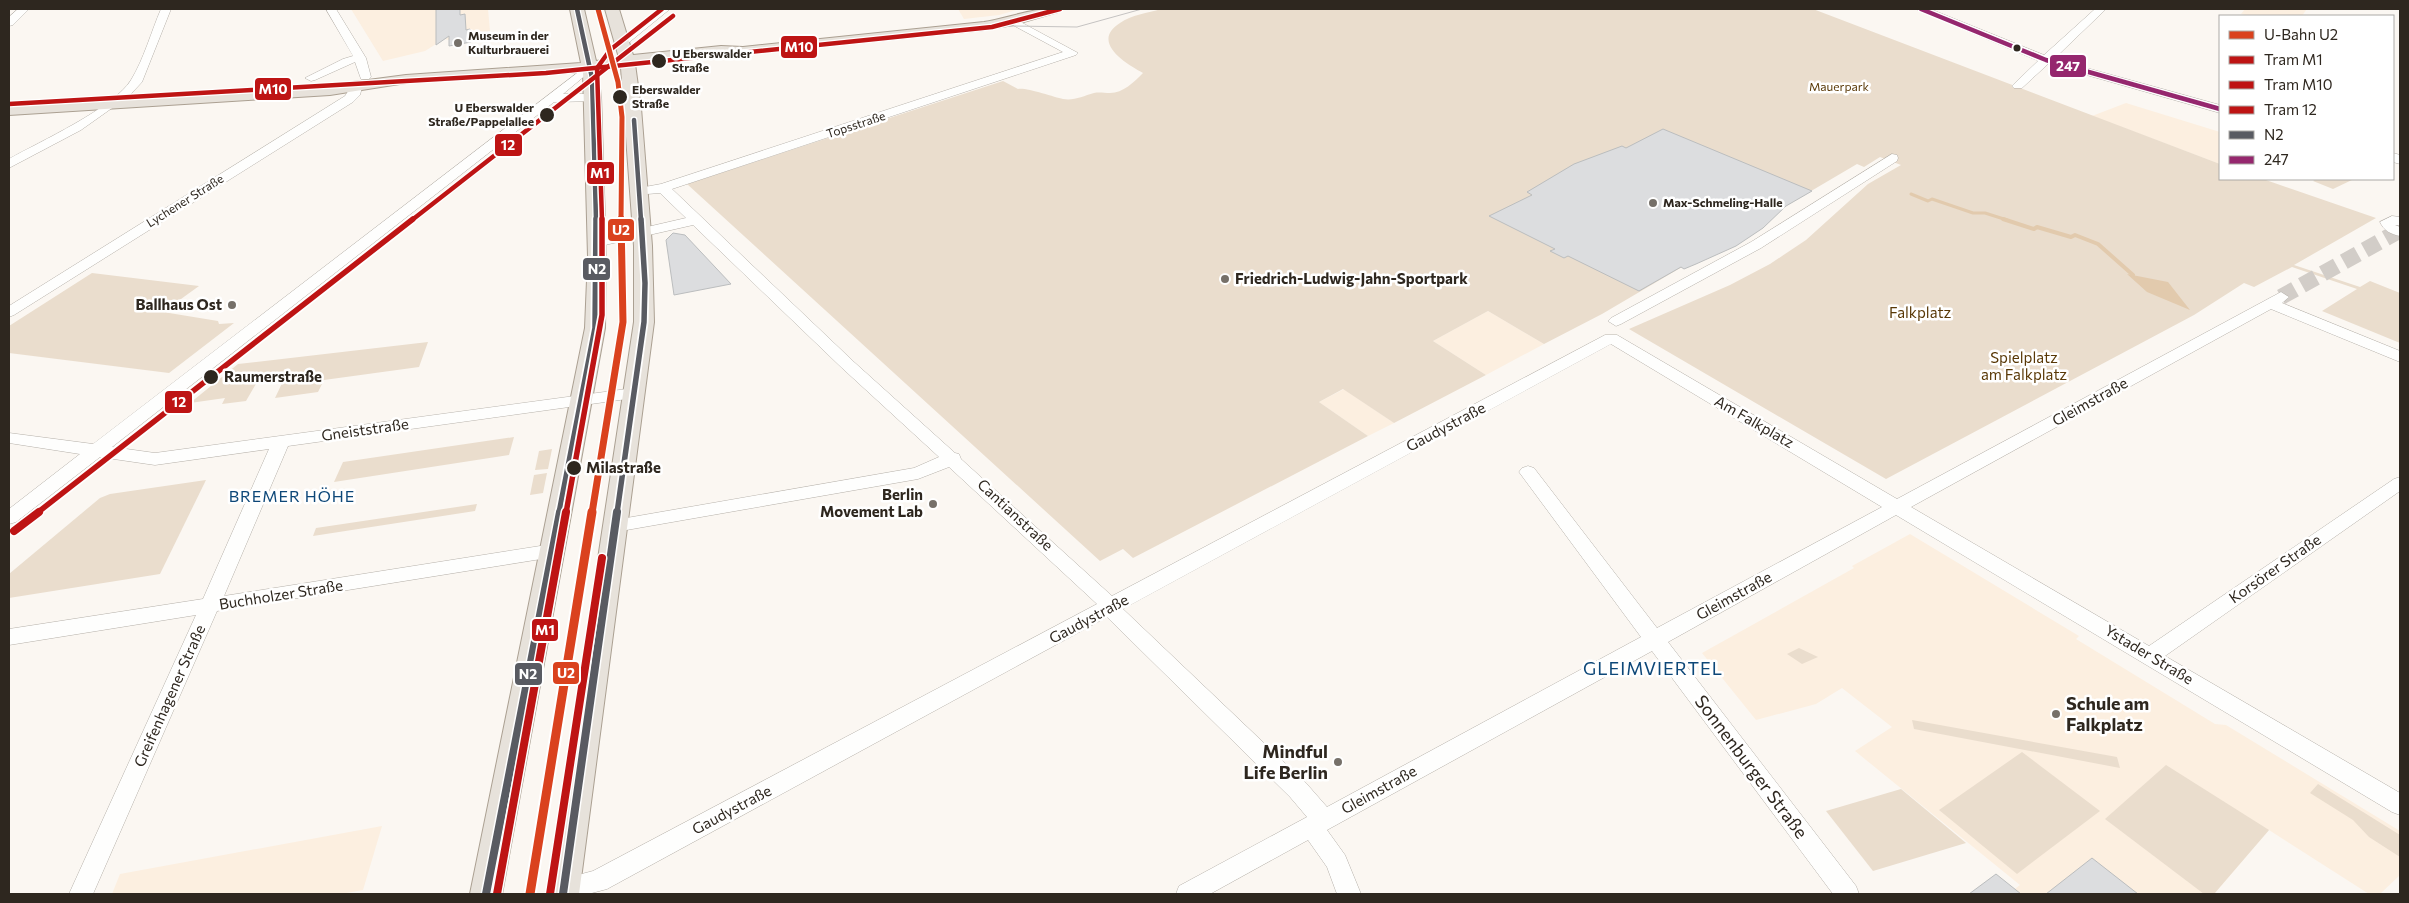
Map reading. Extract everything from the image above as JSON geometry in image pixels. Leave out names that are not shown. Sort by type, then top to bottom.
[{"type":"main road","points":[[486,894],[553,552],[595,320],[596,243],[593,98],[578,12],[612,9],[623,42],[633,96],[645,283],[644,322],[563,892]]},
{"type":"main road","points":[[9,110],[114,104],[360,82],[717,57],[742,51],[984,26],[1012,21],[1053,9]]},
{"type":"main road","points":[[9,97],[311,78],[360,82]]},
{"type":"street","points":[[9,23],[24,9]]},
{"type":"street","points":[[9,164],[114,104],[130,90],[136,82],[166,9]]},
{"type":"street","points":[[331,9],[360,58],[360,82]]},
{"type":"street","points":[[623,42],[665,9]]},
{"type":"street","points":[[1921,9],[2046,60],[2219,109]]},
{"type":"street","points":[[2018,86],[2101,9]]},
{"type":"street","name":"Topsstraße","points":[[639,192],[664,188],[1072,53],[1012,21]]},
{"type":"street","points":[[311,78],[347,61],[360,58]]},
{"type":"street","points":[[9,518],[552,98],[589,67]]},
{"type":"street","name":"Lychener Straße","points":[[9,312],[349,99],[354,95],[360,82]]},
{"type":"street","points":[[552,98],[593,98]]},
{"type":"street","points":[[1613,330],[1756,245],[1892,158]]},
{"type":"street","name":"Cantianstraße","points":[[664,188],[848,365],[1059,556],[1128,626],[1298,790],[1337,862],[1349,894]]},
{"type":"street","points":[[596,243],[642,234],[696,220]]},
{"type":"street","name":"Gleimstraße","points":[[1188,894],[2276,300],[2400,357]]},
{"type":"street","name":"Am Falkplatz","points":[[1613,330],[1898,506]]},
{"type":"street","name":"Gaudystraße","points":[[563,892],[598,881],[1111,607],[1613,330]]},
{"type":"street","name":"Gneiststraße","points":[[96,451],[155,459],[634,393]]},
{"type":"street","points":[[9,438],[96,451]]},
{"type":"street","name":"Greifenhagener Straße","points":[[81,894],[281,442]]},
{"type":"street","points":[[615,526],[918,473],[952,458]]},
{"type":"street","name":"Sonnenburger Straße","points":[[1528,472],[1847,894]]},
{"type":"street","name":"Korsörer Straße","points":[[2150,656],[2400,483]]},
{"type":"street","name":"Ystader Straße","points":[[1898,506],[2400,804]]},
{"type":"street","name":"Buchholzer Straße","points":[[9,637],[553,552]]},
{"type":"shaded area","points":[[351,9],[488,9],[490,31],[477,33],[477,37],[471,39],[471,42],[449,46],[449,40],[444,39],[425,51],[383,61]]},
{"type":"shaded area","points":[[958,9],[1020,9],[999,15],[964,19]]},
{"type":"shaded area","points":[[2245,9],[2306,10],[2303,15],[2241,14]]},
{"type":"shaded area","points":[[2126,103],[2219,132],[2219,164],[2092,116]]},
{"type":"shaded area","points":[[2127,274],[2168,282],[2190,310],[2147,292]]},
{"type":"shaded area","points":[[1488,311],[1544,344],[1486,375],[1433,341]]},
{"type":"shaded area","points":[[1344,389],[1394,423],[1368,436],[1319,402]]},
{"type":"shaded area","name":"Schule am Falkplatz","points":[[1910,534],[2079,636],[2076,639],[2215,724],[2226,725],[2400,831],[2400,875],[2380,894],[2369,894],[2269,830],[2214,894],[2008,894],[2020,885],[1855,751],[1892,727],[1842,688],[1816,704],[1756,720],[1702,653],[1854,568],[1852,566]]},
{"type":"shaded area","points":[[382,826],[363,890],[341,894],[112,894],[120,874]]},
{"type":"green space","name":"Friedrich-Ludwig-Jahn-Sportpark","points":[[1161,9],[1813,9],[2219,164],[2219,180],[2266,180],[2376,218],[2294,265],[2360,287],[2370,281],[2400,293],[2400,343],[2322,311],[2357,289],[2292,267],[2254,287],[2244,283],[2194,315],[1886,479],[1629,329],[1730,285],[1770,264],[1806,240],[1868,184],[1901,165],[1880,157],[1864,167],[1857,164],[1602,314],[1544,344],[1488,311],[1433,341],[1486,375],[1394,423],[1343,389],[1319,402],[1368,436],[1133,558],[1123,549],[1100,561],[687,184],[1003,81],[1018,89],[1063,99],[1078,98],[1094,93],[1115,93],[1124,89],[1143,73],[1128,64],[1114,52],[1109,38],[1112,30],[1120,23],[1140,14]]},
{"type":"green space","points":[[2314,180],[2352,180],[2333,189],[2313,181]]},
{"type":"green space","points":[[92,273],[199,286],[163,312],[218,321],[219,324],[234,323],[169,373],[9,353],[9,326]]},
{"type":"green space","points":[[428,342],[419,367],[324,380],[318,392],[275,398],[284,379],[257,382],[246,401],[222,404],[225,398],[190,403],[238,364]]},
{"type":"green space","points":[[514,437],[509,455],[334,482],[343,462]]},
{"type":"green space","points":[[552,449],[548,469],[535,470],[539,451]]},
{"type":"green space","points":[[547,473],[543,493],[530,495],[534,475]]},
{"type":"green space","points":[[206,480],[160,574],[9,598],[9,574],[100,498],[110,494]]},
{"type":"green space","points":[[477,504],[475,511],[313,536],[316,528]]},
{"type":"green space","points":[[1799,648],[1818,657],[1802,664],[1787,654]]},
{"type":"green space","points":[[1912,720],[2117,757],[2120,768],[1914,729]]},
{"type":"green space","points":[[2022,752],[2100,811],[2017,874],[1939,810]]},
{"type":"green space","points":[[2166,765],[2269,830],[2214,894],[2204,894],[2105,819]]},
{"type":"green space","points":[[2318,784],[2400,835],[2400,857],[2369,837],[2353,820],[2310,793]]},
{"type":"green space","points":[[1901,789],[1966,843],[1873,871],[1826,811]]},
{"type":"building","points":[[436,9],[460,9],[460,15],[465,14],[466,30],[470,29],[471,42],[449,46],[449,36],[436,45]]},
{"type":"building","name":"Max-Schmeling-Halle","points":[[1663,129],[1812,191],[1786,206],[1763,228],[1736,246],[1684,269],[1681,267],[1639,291],[1568,256],[1564,258],[1550,251],[1555,249],[1489,216],[1532,195],[1527,192],[1574,164],[1622,146],[1626,148]]},
{"type":"building","points":[[673,233],[685,235],[731,284],[674,295],[666,240]]},
{"type":"building","points":[[2092,858],[2138,894],[2046,894]]},
{"type":"building","points":[[1996,874],[2021,894],[1969,894]]},
{"type":"waterway","points":[[1911,194],[1928,201],[1932,199],[1973,213],[1985,213],[2007,220]]},
{"type":"waterway","points":[[2003,219],[2034,229],[2037,227],[2071,237],[2075,235],[2098,244],[2133,275]]},
{"type":"tunnel","points":[[2281,297],[2397,232]]},
{"type":"tram line","name":"M1","points":[[497,894],[602,315],[603,251],[597,68],[610,50],[662,9]]},
{"type":"tram line","name":"M10","points":[[9,104],[546,73],[992,27],[1060,9]]},
{"type":"tram line","points":[[965,30],[1013,26],[1077,27],[1142,9]]},
{"type":"tram line","name":"12","points":[[14,531],[673,16]]},
{"type":"tram line","name":"M1","points":[[550,894],[602,558]]},
{"type":"metro line","name":"U2","points":[[530,894],[623,322],[621,223],[622,117],[618,82],[598,9]]},
{"type":"transit line","name":"N2","points":[[486,894],[595,328],[597,256],[592,78],[577,9]]},
{"type":"transit line","name":"247","points":[[1921,9],[2046,60],[2219,109]]},
{"type":"transit line","name":"N2","points":[[563,894],[644,322],[645,283],[634,120]]},
{"type":"place","name":"Museum in der Kulturbrauerei","points":[[458,43]]},
{"type":"place","name":"U Eberswalder Straße","points":[[659,61]]},
{"type":"place","name":"Eberswalder Straße","points":[[620,97]]},
{"type":"place","name":"U Eberswalder Straße/Pappelallee","points":[[547,115]]},
{"type":"place","name":"Max-Schmeling-Halle","points":[[1653,203]]},
{"type":"place","name":"Friedrich-Ludwig-Jahn-Sportpark","points":[[1225,279]]},
{"type":"place","name":"Ballhaus Ost","points":[[232,305]]},
{"type":"place","name":"Raumerstraße","points":[[211,377]]},
{"type":"place","name":"Milastraße","points":[[574,468]]},
{"type":"place","name":"Berlin Movement Lab","points":[[933,504]]},
{"type":"place","name":"Schule am Falkplatz","points":[[2056,714]]},
{"type":"place","name":"Mindful Life Berlin","points":[[1338,762]]},
{"type":"district","name":"BREMER HÖHE","points":[[292,496]]},
{"type":"district","name":"GLEIMVIERTEL","points":[[1653,669]]},
{"type":"park label","name":"Mauerpark","points":[[1839,87]]},
{"type":"park label","name":"Falkplatz","points":[[1920,313]]},
{"type":"park label","name":"Spielplatz am Falkplatz","points":[[2024,366]]}]
